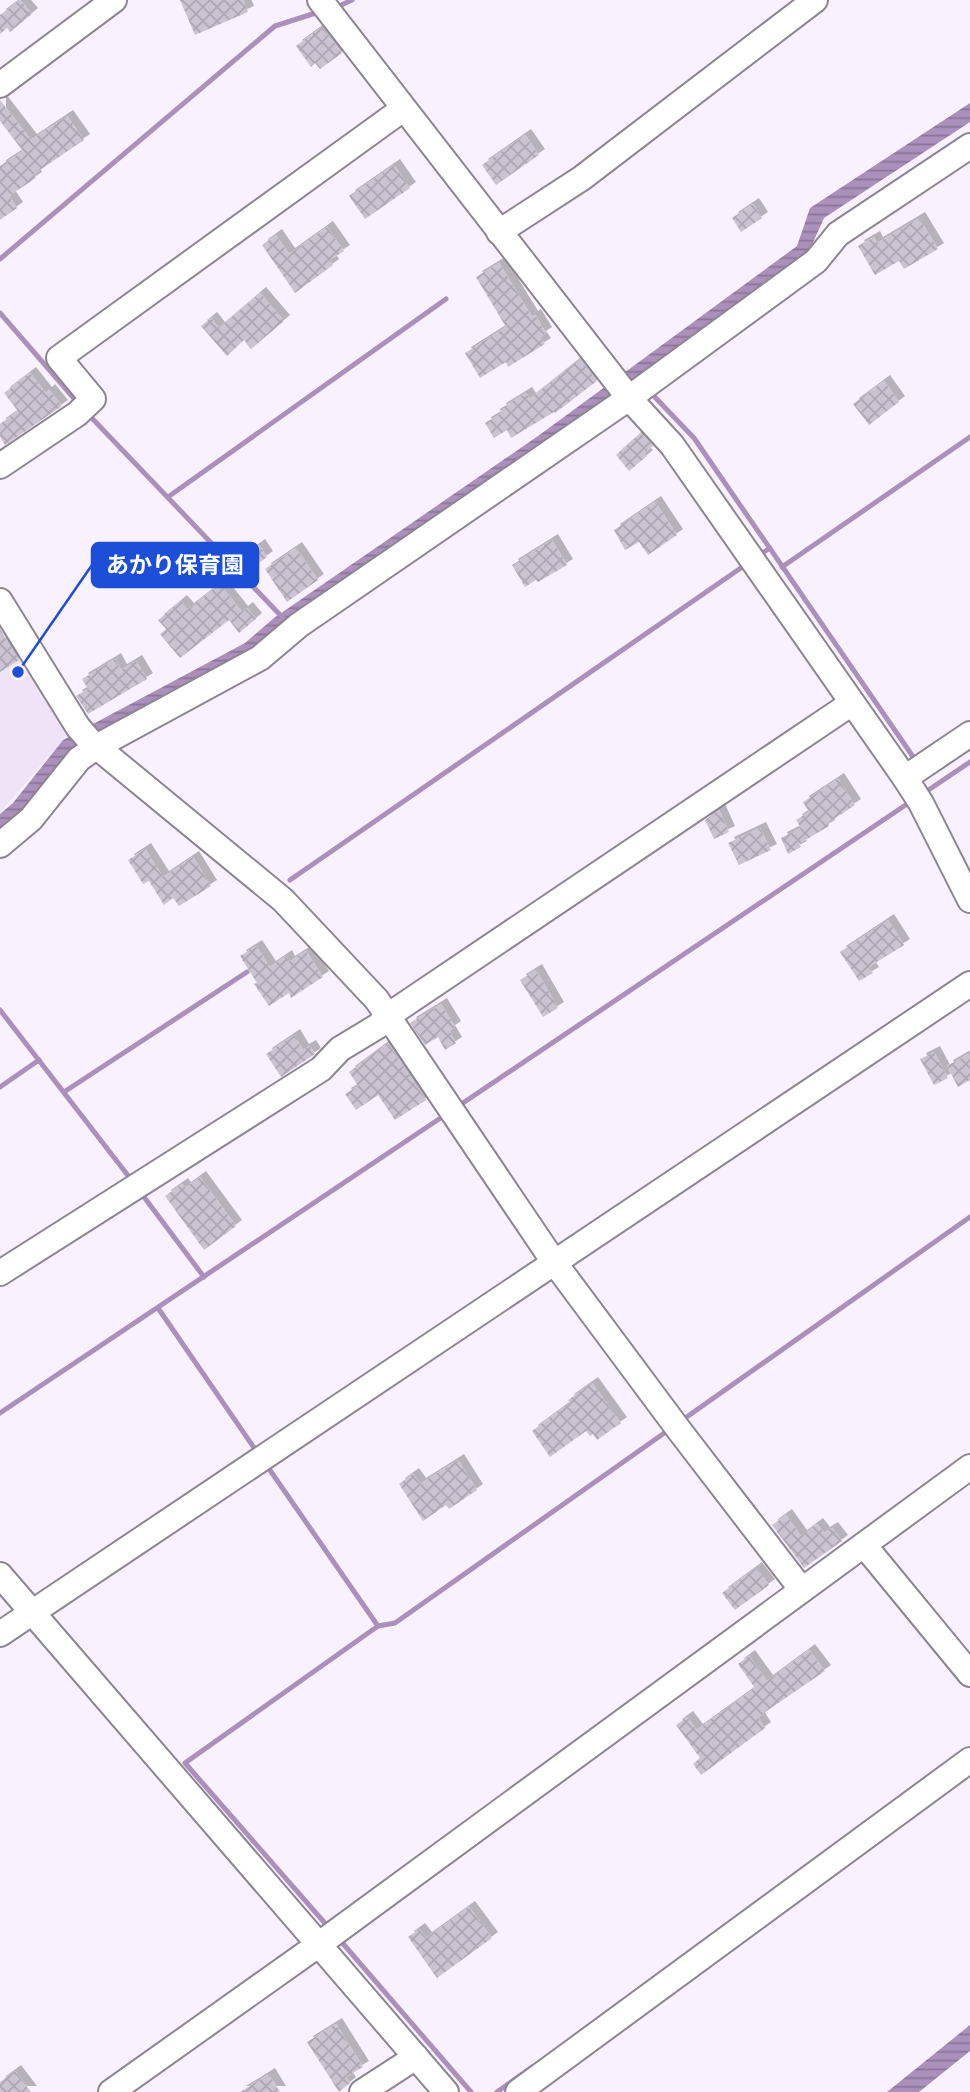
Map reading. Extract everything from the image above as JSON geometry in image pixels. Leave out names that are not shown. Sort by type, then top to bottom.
[{"type":"street","points":[[0,85],[114,0]]},
{"type":"street","points":[[499,232],[582,178],[815,0]]},
{"type":"street","points":[[325,7],[499,232],[632,388],[852,703],[916,782],[970,900]]},
{"type":"street","points":[[0,466],[93,399],[60,358],[403,109]]},
{"type":"street","points":[[0,845],[31,819],[79,759],[88,739],[260,658],[299,625],[816,261],[838,234],[970,146]]},
{"type":"street","points":[[0,601],[88,739],[283,900],[389,1015],[554,1262],[802,1590]]},
{"type":"street","points":[[0,1273],[321,1069],[340,1049],[378,1026],[389,1015],[852,703]]},
{"type":"street","points":[[916,782],[970,734]]},
{"type":"street","points":[[0,1634],[970,984]]},
{"type":"street","points":[[111,2092],[329,1937],[970,1467]]},
{"type":"street","points":[[864,1545],[970,1674]]},
{"type":"street","points":[[0,1575],[31,1613],[329,1937],[416,2057],[446,2092]]},
{"type":"street","points":[[518,2092],[970,1760]]},
{"type":"street","points":[[362,2092],[416,2057]]},
{"type":"shaded area","points":[[970,103],[970,122],[824,218],[807,256],[545,445],[253,650],[100,735],[79,741],[24,811],[0,831],[0,814],[13,803],[63,740],[245,643],[274,618],[538,436],[797,246],[810,208]]},
{"type":"shaded area","points":[[0,614],[71,730],[0,813]]},
{"type":"shaded area","points":[[970,2025],[970,2051],[919,2092],[887,2092]]},
{"type":"building","points":[[20,0],[32,14],[10,32],[7,28],[0,34],[0,15]]},
{"type":"building","points":[[180,0],[243,0],[248,12],[195,35]]},
{"type":"building","points":[[322,27],[342,53],[320,69],[315,63],[311,67],[296,46]]},
{"type":"building","points":[[0,100],[31,140],[67,116],[84,140],[34,174],[36,178],[9,196],[17,208],[0,220],[0,166],[23,151],[0,121]]},
{"type":"building","points":[[525,135],[539,155],[496,185],[482,165]]},
{"type":"building","points":[[394,165],[410,188],[365,219],[349,196]]},
{"type":"building","points":[[753,204],[762,218],[741,232],[732,218]]},
{"type":"building","points":[[919,218],[938,249],[904,269],[899,261],[875,275],[858,246],[874,237],[877,243]]},
{"type":"building","points":[[327,227],[344,251],[330,260],[333,265],[295,293],[262,245],[276,235],[289,254]]},
{"type":"building","points":[[499,263],[532,317],[535,315],[546,333],[540,337],[545,344],[508,367],[506,362],[480,378],[465,353],[506,327],[476,277]]},
{"type":"building","points":[[260,293],[284,321],[251,349],[244,340],[227,356],[201,326],[211,318],[219,328]]},
{"type":"building","points":[[580,359],[597,381],[555,413],[511,438],[507,430],[494,438],[485,423],[502,413],[500,409],[526,393],[530,399]]},
{"type":"building","points":[[30,373],[46,393],[49,390],[62,406],[5,445],[0,437],[0,424],[18,411],[4,393]]},
{"type":"building","points":[[884,381],[899,402],[869,425],[853,404]]},
{"type":"building","points":[[641,433],[653,446],[644,453],[647,456],[629,471],[616,455]]},
{"type":"building","points":[[655,502],[677,535],[648,555],[639,542],[625,550],[614,530]]},
{"type":"building","points":[[552,540],[567,565],[525,587],[512,565]]},
{"type":"building","points":[[259,545],[267,557],[253,567],[245,555]]},
{"type":"building","points":[[296,548],[318,580],[287,602],[265,569]]},
{"type":"building","points":[[220,584],[242,612],[247,608],[256,619],[239,633],[229,620],[180,658],[160,634],[166,629],[158,620],[181,601],[188,609]]},
{"type":"building","points":[[0,629],[19,660],[0,672]]},
{"type":"building","points":[[115,659],[121,670],[136,661],[147,679],[88,714],[76,696],[88,689],[82,679]]},
{"type":"building","points":[[838,779],[855,805],[788,854],[781,838],[801,828],[796,820],[809,812],[803,802]]},
{"type":"building","points":[[719,810],[729,832],[714,839],[705,820]]},
{"type":"building","points":[[760,828],[771,850],[739,865],[728,843]]},
{"type":"building","points":[[145,849],[163,877],[193,857],[211,886],[179,906],[173,898],[164,905],[149,881],[143,884],[128,860]]},
{"type":"building","points":[[888,920],[904,945],[869,967],[873,973],[859,981],[840,952]]},
{"type":"building","points":[[256,946],[270,967],[286,956],[289,962],[306,951],[323,977],[291,998],[289,993],[269,1006],[240,956]]},
{"type":"building","points":[[536,970],[558,1008],[543,1017],[520,980]]},
{"type":"building","points":[[441,1004],[455,1027],[449,1031],[456,1043],[445,1050],[438,1037],[425,1045],[410,1023]]},
{"type":"building","points":[[294,1035],[303,1050],[310,1046],[315,1054],[281,1077],[266,1054]]},
{"type":"building","points":[[388,1043],[426,1100],[395,1120],[378,1095],[356,1110],[345,1094],[358,1086],[349,1072]]},
{"type":"building","points":[[934,1052],[948,1078],[934,1085],[920,1059]]},
{"type":"building","points":[[970,1053],[970,1080],[958,1087],[947,1066]]},
{"type":"building","points":[[200,1177],[236,1226],[204,1250],[165,1196],[182,1184],[185,1188]]},
{"type":"building","points":[[592,1383],[621,1423],[597,1440],[593,1434],[590,1436],[586,1431],[550,1457],[532,1431]]},
{"type":"building","points":[[458,1460],[477,1490],[449,1509],[446,1505],[423,1521],[399,1484],[413,1474],[420,1484]]},
{"type":"building","points":[[786,1515],[801,1536],[817,1524],[824,1533],[832,1528],[842,1541],[804,1568],[772,1525]]},
{"type":"building","points":[[756,1568],[769,1585],[735,1610],[722,1593]]},
{"type":"building","points":[[809,1650],[825,1671],[758,1717],[765,1728],[701,1775],[693,1764],[700,1758],[676,1725],[687,1717],[697,1730],[755,1688],[738,1664],[749,1656],[767,1681]]},
{"type":"building","points":[[469,1907],[492,1938],[437,1978],[408,1937],[419,1929],[426,1938]]},
{"type":"building","points":[[336,2024],[363,2067],[346,2077],[350,2083],[339,2092],[307,2042]]},
{"type":"building","points":[[15,2071],[31,2092],[0,2092],[0,2082]]},
{"type":"building","points":[[269,2074],[280,2092],[240,2092]]},
{"type":"waterway","points":[[335,8],[352,0]]},
{"type":"waterway","points":[[0,259],[275,26],[322,11]]},
{"type":"waterway","points":[[168,497],[446,299]]},
{"type":"waterway","points":[[0,313],[78,403]]},
{"type":"waterway","points":[[650,392],[694,438],[916,761]]},
{"type":"waterway","points":[[87,413],[283,618]]},
{"type":"waterway","points":[[782,567],[970,437]]},
{"type":"waterway","points":[[759,555],[770,548]]},
{"type":"waterway","points":[[290,880],[748,563]]},
{"type":"waterway","points":[[924,793],[970,762]]},
{"type":"waterway","points":[[457,1107],[913,800]]},
{"type":"waterway","points":[[64,1092],[247,972]]},
{"type":"waterway","points":[[0,1010],[133,1182]]},
{"type":"waterway","points":[[0,1087],[39,1060]]},
{"type":"waterway","points":[[0,1413],[445,1115]]},
{"type":"waterway","points":[[141,1193],[204,1277]]},
{"type":"waterway","points":[[681,1421],[970,1217]]},
{"type":"waterway","points":[[158,1308],[257,1452]]},
{"type":"waterway","points":[[378,1626],[395,1623],[670,1429]]},
{"type":"waterway","points":[[265,1463],[378,1626],[185,1763],[330,1929]]},
{"type":"waterway","points":[[339,1939],[471,2092]]},
{"type":"waterway","points":[[497,2092],[532,2067]]},
{"type":"place","name":"あかり保育園","points":[[18,672]]}]
